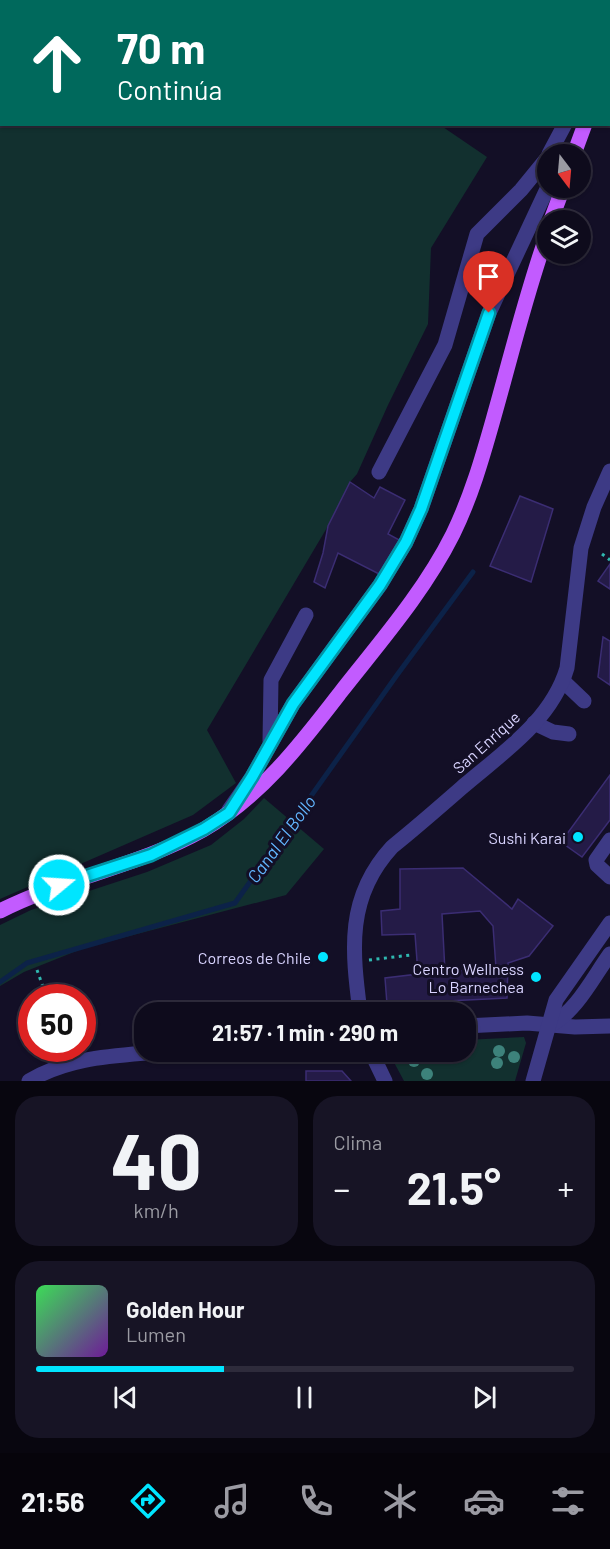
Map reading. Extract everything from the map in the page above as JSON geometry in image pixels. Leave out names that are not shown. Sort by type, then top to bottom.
[{"type":"main road","points":[[577,144],[584,126]]},
{"type":"main road","points":[[0,911],[59,885],[151,855],[204,829],[229,813],[274,774],[295,752],[412,600],[441,556],[467,503],[478,471],[539,264]]},
{"type":"street","points":[[554,144],[564,126]]},
{"type":"street","points":[[379,472],[445,345],[477,234],[521,190],[537,170]]},
{"type":"street","points":[[229,813],[293,704],[380,585],[406,542],[421,509],[489,313],[542,198]]},
{"type":"street","name":"San Enrique","points":[[359,1002],[354,962],[355,931],[363,889],[376,866],[392,847],[519,739],[554,699],[563,681],[570,654],[581,548],[594,507],[610,471]]},
{"type":"street","points":[[270,744],[271,680],[306,615]]},
{"type":"street","points":[[563,681],[584,701]]},
{"type":"street","points":[[534,723],[553,732],[569,734]]},
{"type":"street","points":[[610,840],[596,860],[597,865],[610,877]]},
{"type":"street","points":[[533,1081],[552,1008],[561,990],[610,923]]},
{"type":"street","points":[[549,1026],[572,1008],[610,954]]},
{"type":"street","points":[[476,1025],[527,1023],[549,1026],[610,1026]]},
{"type":"street","points":[[34,1079],[70,1063],[88,1058],[134,1054]]},
{"type":"street","points":[[376,1062],[385,1081]]},
{"type":"path","points":[[602,554],[610,560]]},
{"type":"path","points":[[354,962],[411,955]]},
{"type":"path","points":[[37,970],[42,984]]},
{"type":"green space","points":[[0,126],[441,126],[487,157],[431,248],[428,324],[357,474],[350,482],[328,526],[207,730],[236,783],[193,815],[0,899]]},
{"type":"green space","points":[[264,798],[324,849],[286,895],[84,948],[24,972],[0,986],[0,925],[31,910],[147,872],[211,845],[244,819]]},
{"type":"green space","points":[[524,1037],[526,1043],[515,1081],[404,1081],[394,1062],[476,1062],[476,1039]]},
{"type":"building","points":[[350,482],[374,498],[380,487],[405,500],[388,534],[403,542],[383,576],[338,553],[325,588],[314,582],[328,526]]},
{"type":"building","points":[[520,496],[553,509],[531,582],[490,566]]},
{"type":"building","points":[[610,564],[610,589],[598,581]]},
{"type":"building","points":[[603,637],[610,641],[610,685],[598,677]]},
{"type":"building","points":[[610,775],[610,820],[582,857],[561,842]]},
{"type":"building","points":[[463,868],[512,909],[518,899],[553,926],[529,956],[508,963],[507,998],[387,1002],[385,978],[418,974],[415,934],[382,935],[381,911],[400,909],[400,869]],"holes":[[[480,911],[493,926],[496,968],[445,972],[442,914]]]},
{"type":"building","points":[[306,1071],[342,1071],[351,1081],[306,1081]]},
{"type":"waterway","name":"Canal El Bollo","points":[[0,982],[27,963],[235,903],[473,572]]},
{"type":"place","name":"Sushi Karai","points":[[578,837]]},
{"type":"place","name":"Correos de Chile","points":[[323,957]]},
{"type":"place","name":"Centro Wellness Lo Barnechea","points":[[536,977]]},
{"type":"route","points":[[59,885],[151,855],[178,843],[229,813],[229,809],[252,777],[293,704],[393,567],[421,509],[489,313]]}]
